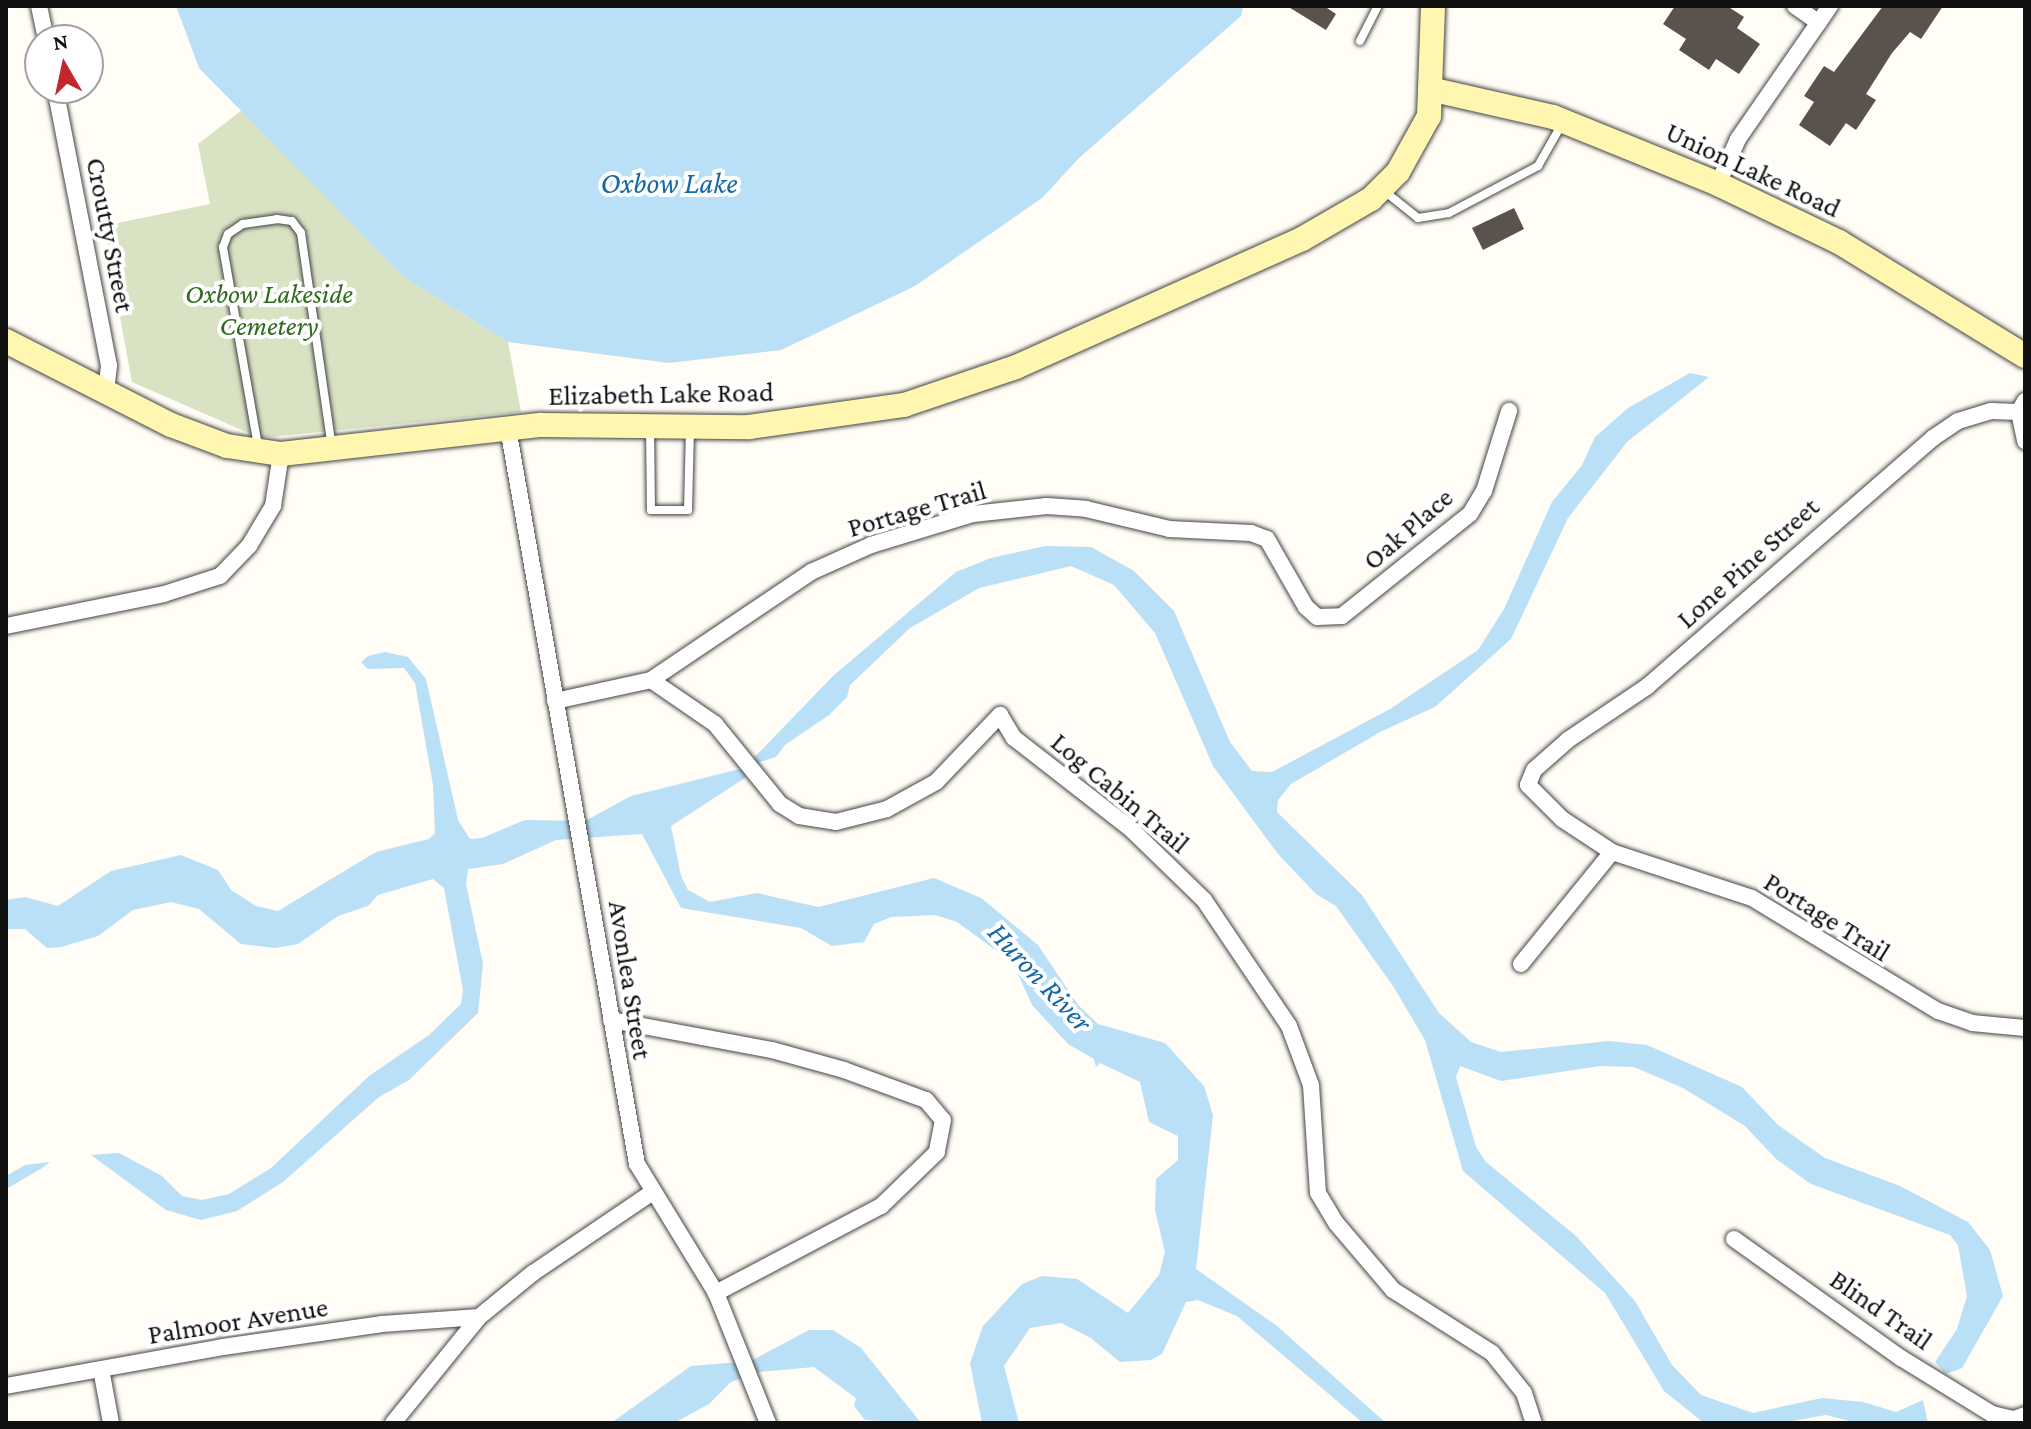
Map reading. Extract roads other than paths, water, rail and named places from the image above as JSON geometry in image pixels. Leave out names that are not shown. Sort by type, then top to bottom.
[{"type":"street","name":"Elizabeth Lake Road","points":[[6,341],[171,425],[270,453],[333,452],[508,428],[690,429],[834,418],[957,390],[1302,239],[1383,190],[1424,130],[1434,90],[1433,6]]},
{"type":"street","points":[[1795,6],[1819,23]]},
{"type":"street","points":[[1718,184],[1738,139],[1830,6]]},
{"type":"street","name":"Union Lake Road","points":[[1434,90],[1563,120],[1718,184],[1839,242],[2025,356]]},
{"type":"street","name":"Croutty Street","points":[[58,104],[109,366],[106,392]]},
{"type":"street","points":[[2022,406],[2025,441]]},
{"type":"street","name":"Lone Pine Street","points":[[1528,785],[1534,770],[1568,740],[1648,686],[1933,438],[1969,418],[2022,406]]},
{"type":"street","name":"Oak Place","points":[[1330,619],[1353,609],[1470,514],[1484,491],[1509,411]]},
{"type":"street","name":"Avonlea Street","points":[[508,428],[637,1164],[651,1193],[716,1293],[750,1388],[768,1423]]},
{"type":"street","points":[[6,626],[164,594],[220,576],[249,546],[273,506],[270,453]]},
{"type":"street","name":"Portage Trail","points":[[651,680],[811,572],[871,545],[973,514],[1047,506],[1086,509],[1169,529],[1233,531],[1267,539],[1306,607],[1330,619]]},
{"type":"street","points":[[555,701],[651,680]]},
{"type":"street","name":"Log Cabin Trail","points":[[651,680],[715,724],[780,804],[799,816],[836,822],[887,809],[936,782],[1000,715],[1014,738],[1132,830],[1204,900],[1289,1026],[1311,1085],[1318,1193],[1330,1213],[1393,1290],[1492,1353],[1524,1393],[1534,1423]]},
{"type":"street","name":"Portage Trail","points":[[1528,785],[1562,819],[1612,852],[1752,898],[1938,1011],[1972,1023],[2025,1028]]},
{"type":"street","points":[[1521,964],[1612,852]]},
{"type":"street","points":[[611,1020],[772,1050],[844,1070],[926,1100],[943,1120],[937,1152],[881,1206],[716,1293]]},
{"type":"street","points":[[393,1423],[479,1317],[559,1255],[651,1193]]},
{"type":"street","name":"Blind Trail","points":[[1734,1239],[1901,1358],[2002,1416],[2025,1415]]},
{"type":"street","name":"Palmoor Avenue","points":[[6,1386],[382,1324],[479,1317]]},
{"type":"street","points":[[101,1369],[111,1423]]},
{"type":"lane","points":[[1360,41],[1378,6]]},
{"type":"lane","points":[[1383,190],[1418,218],[1449,213],[1538,166],[1548,156],[1563,120]]},
{"type":"lane","points":[[270,453],[223,247],[228,234],[243,224],[277,219],[292,221],[301,233],[333,452]]},
{"type":"lane","points":[[650,428],[651,510],[688,510],[690,429]]},
{"type":"water","name":"Oxbow Lake","points":[[176,6],[1243,6],[1241,16],[1079,158],[1042,198],[915,286],[781,350],[669,363],[508,342],[404,277],[199,68]]},
{"type":"water","name":"Huron River","points":[[1690,373],[1709,377],[1627,442],[1568,518],[1511,639],[1435,707],[1382,731],[1291,784],[1278,800],[1277,812],[1362,895],[1439,1013],[1471,1042],[1501,1052],[1609,1041],[1647,1045],[1742,1087],[1778,1125],[1825,1158],[1900,1186],[1968,1222],[1990,1250],[2003,1296],[1962,1368],[1946,1374],[1935,1362],[1957,1329],[1967,1296],[1958,1245],[1950,1235],[1811,1184],[1776,1159],[1745,1126],[1683,1088],[1634,1067],[1600,1066],[1501,1081],[1460,1066],[1456,1077],[1476,1147],[1486,1162],[1576,1236],[1635,1301],[1672,1365],[1701,1395],[1753,1413],[1822,1398],[1863,1402],[1896,1412],[1923,1400],[1928,1423],[1857,1423],[1826,1415],[1781,1423],[1704,1423],[1664,1391],[1605,1293],[1463,1171],[1425,1040],[1393,986],[1336,906],[1316,894],[1278,854],[1213,766],[1155,633],[1114,585],[1071,566],[979,588],[910,628],[850,685],[847,697],[829,715],[785,745],[776,757],[760,762],[745,778],[671,826],[681,876],[688,890],[710,902],[757,893],[818,907],[934,878],[981,898],[1038,945],[1078,1005],[1098,1024],[1165,1043],[1204,1086],[1213,1115],[1196,1269],[1277,1326],[1386,1423],[1363,1423],[1237,1316],[1198,1300],[1186,1302],[1162,1354],[1151,1360],[1120,1362],[1091,1338],[1061,1323],[1030,1328],[1004,1366],[1019,1423],[982,1423],[970,1363],[983,1326],[1022,1284],[1042,1276],[1077,1279],[1128,1313],[1159,1275],[1165,1252],[1155,1210],[1156,1179],[1178,1160],[1178,1136],[1149,1122],[1140,1082],[1100,1063],[1096,1067],[1094,1059],[1068,1044],[1032,1005],[1013,963],[957,922],[935,915],[891,917],[874,924],[864,942],[832,946],[801,928],[681,908],[642,834],[556,840],[503,864],[468,869],[466,884],[483,964],[478,1013],[409,1080],[379,1097],[283,1182],[237,1211],[201,1220],[166,1210],[91,1155],[119,1153],[162,1176],[182,1196],[202,1200],[229,1194],[271,1168],[369,1076],[429,1035],[461,1004],[463,990],[444,888],[433,879],[378,895],[368,906],[338,916],[298,944],[275,948],[241,944],[199,909],[171,902],[133,910],[98,936],[61,947],[47,948],[25,929],[6,929],[6,900],[25,897],[58,906],[111,871],[181,855],[218,870],[231,890],[256,906],[278,911],[376,852],[429,839],[435,833],[433,785],[415,683],[404,668],[368,669],[361,662],[368,656],[385,652],[408,657],[426,679],[458,820],[470,839],[482,838],[525,820],[585,821],[631,796],[744,768],[834,675],[956,572],[991,558],[1045,546],[1091,547],[1134,571],[1174,611],[1230,742],[1252,771],[1272,772],[1390,709],[1478,650],[1504,609],[1552,502],[1582,465],[1595,437],[1628,408]]},
{"type":"water","points":[[50,1162],[6,1189],[6,1176],[25,1165]]},
{"type":"water","points":[[809,1330],[833,1330],[861,1348],[921,1423],[865,1420],[854,1406],[856,1398],[814,1367],[759,1372],[731,1382],[709,1404],[674,1423],[611,1423],[691,1366],[751,1361]]},
{"type":"park label","name":"Oxbow Lakeside Cemetery","points":[[269,310]]}]
